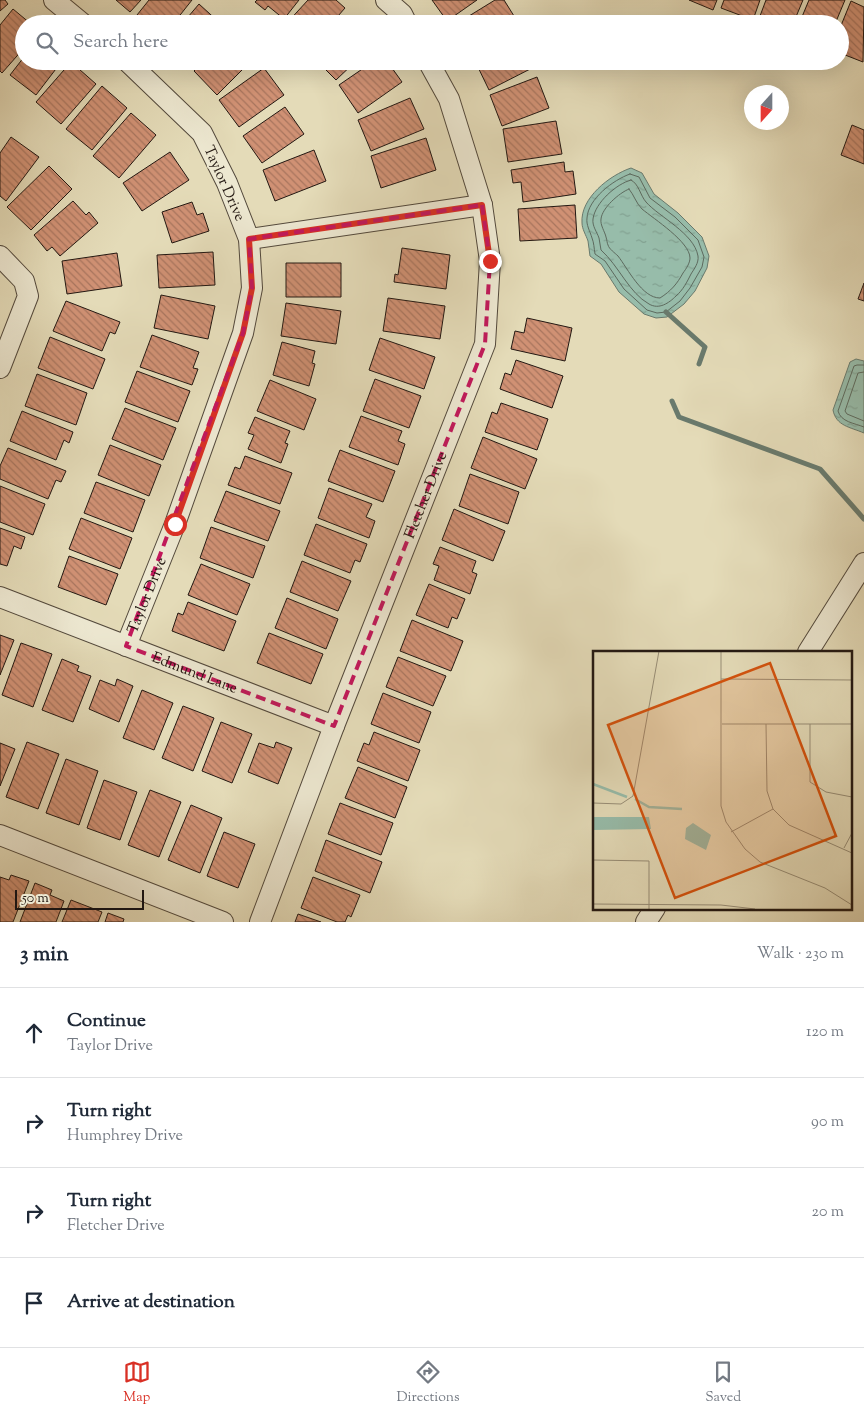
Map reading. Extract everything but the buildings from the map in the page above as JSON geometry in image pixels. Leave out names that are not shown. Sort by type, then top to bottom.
[{"type":"street","points":[[54,0],[72,15]]},
{"type":"street","points":[[386,0],[403,15]]},
{"type":"street","name":"Taylor Drive","points":[[126,646],[175,524],[243,333],[252,288],[249,239],[226,183],[202,133],[136,70]]},
{"type":"street","name":"Fletcher Drive","points":[[260,922],[334,726],[485,344],[490,261],[482,205],[449,99],[433,70]]},
{"type":"street","points":[[249,239],[482,205]]},
{"type":"street","points":[[0,256],[24,281],[28,296],[0,368]]},
{"type":"street","points":[[809,651],[864,563]]},
{"type":"street","name":"Edmund Lane","points":[[0,597],[334,726]]},
{"type":"street","points":[[0,835],[223,922]]},
{"type":"street","points":[[646,922],[653,909]]},
{"type":"highlighted area","points":[[482,205],[490,261],[485,344],[334,726],[126,646],[243,333],[252,288],[249,239]]},
{"type":"water","points":[[631,168],[642,173],[654,194],[678,213],[702,237],[709,256],[707,268],[695,291],[684,304],[667,317],[656,318],[644,314],[619,292],[601,264],[590,256],[588,241],[583,228],[583,214],[591,196],[614,176]]},
{"type":"water","points":[[856,359],[864,361],[864,433],[840,423],[833,410],[850,362]]},
{"type":"waterway","points":[[666,312],[705,347],[699,364]]},
{"type":"waterway","points":[[672,401],[679,417],[820,469],[864,519]]},
{"type":"route","points":[[175,524],[243,333],[252,288],[249,239],[482,205],[490,261]]}]
